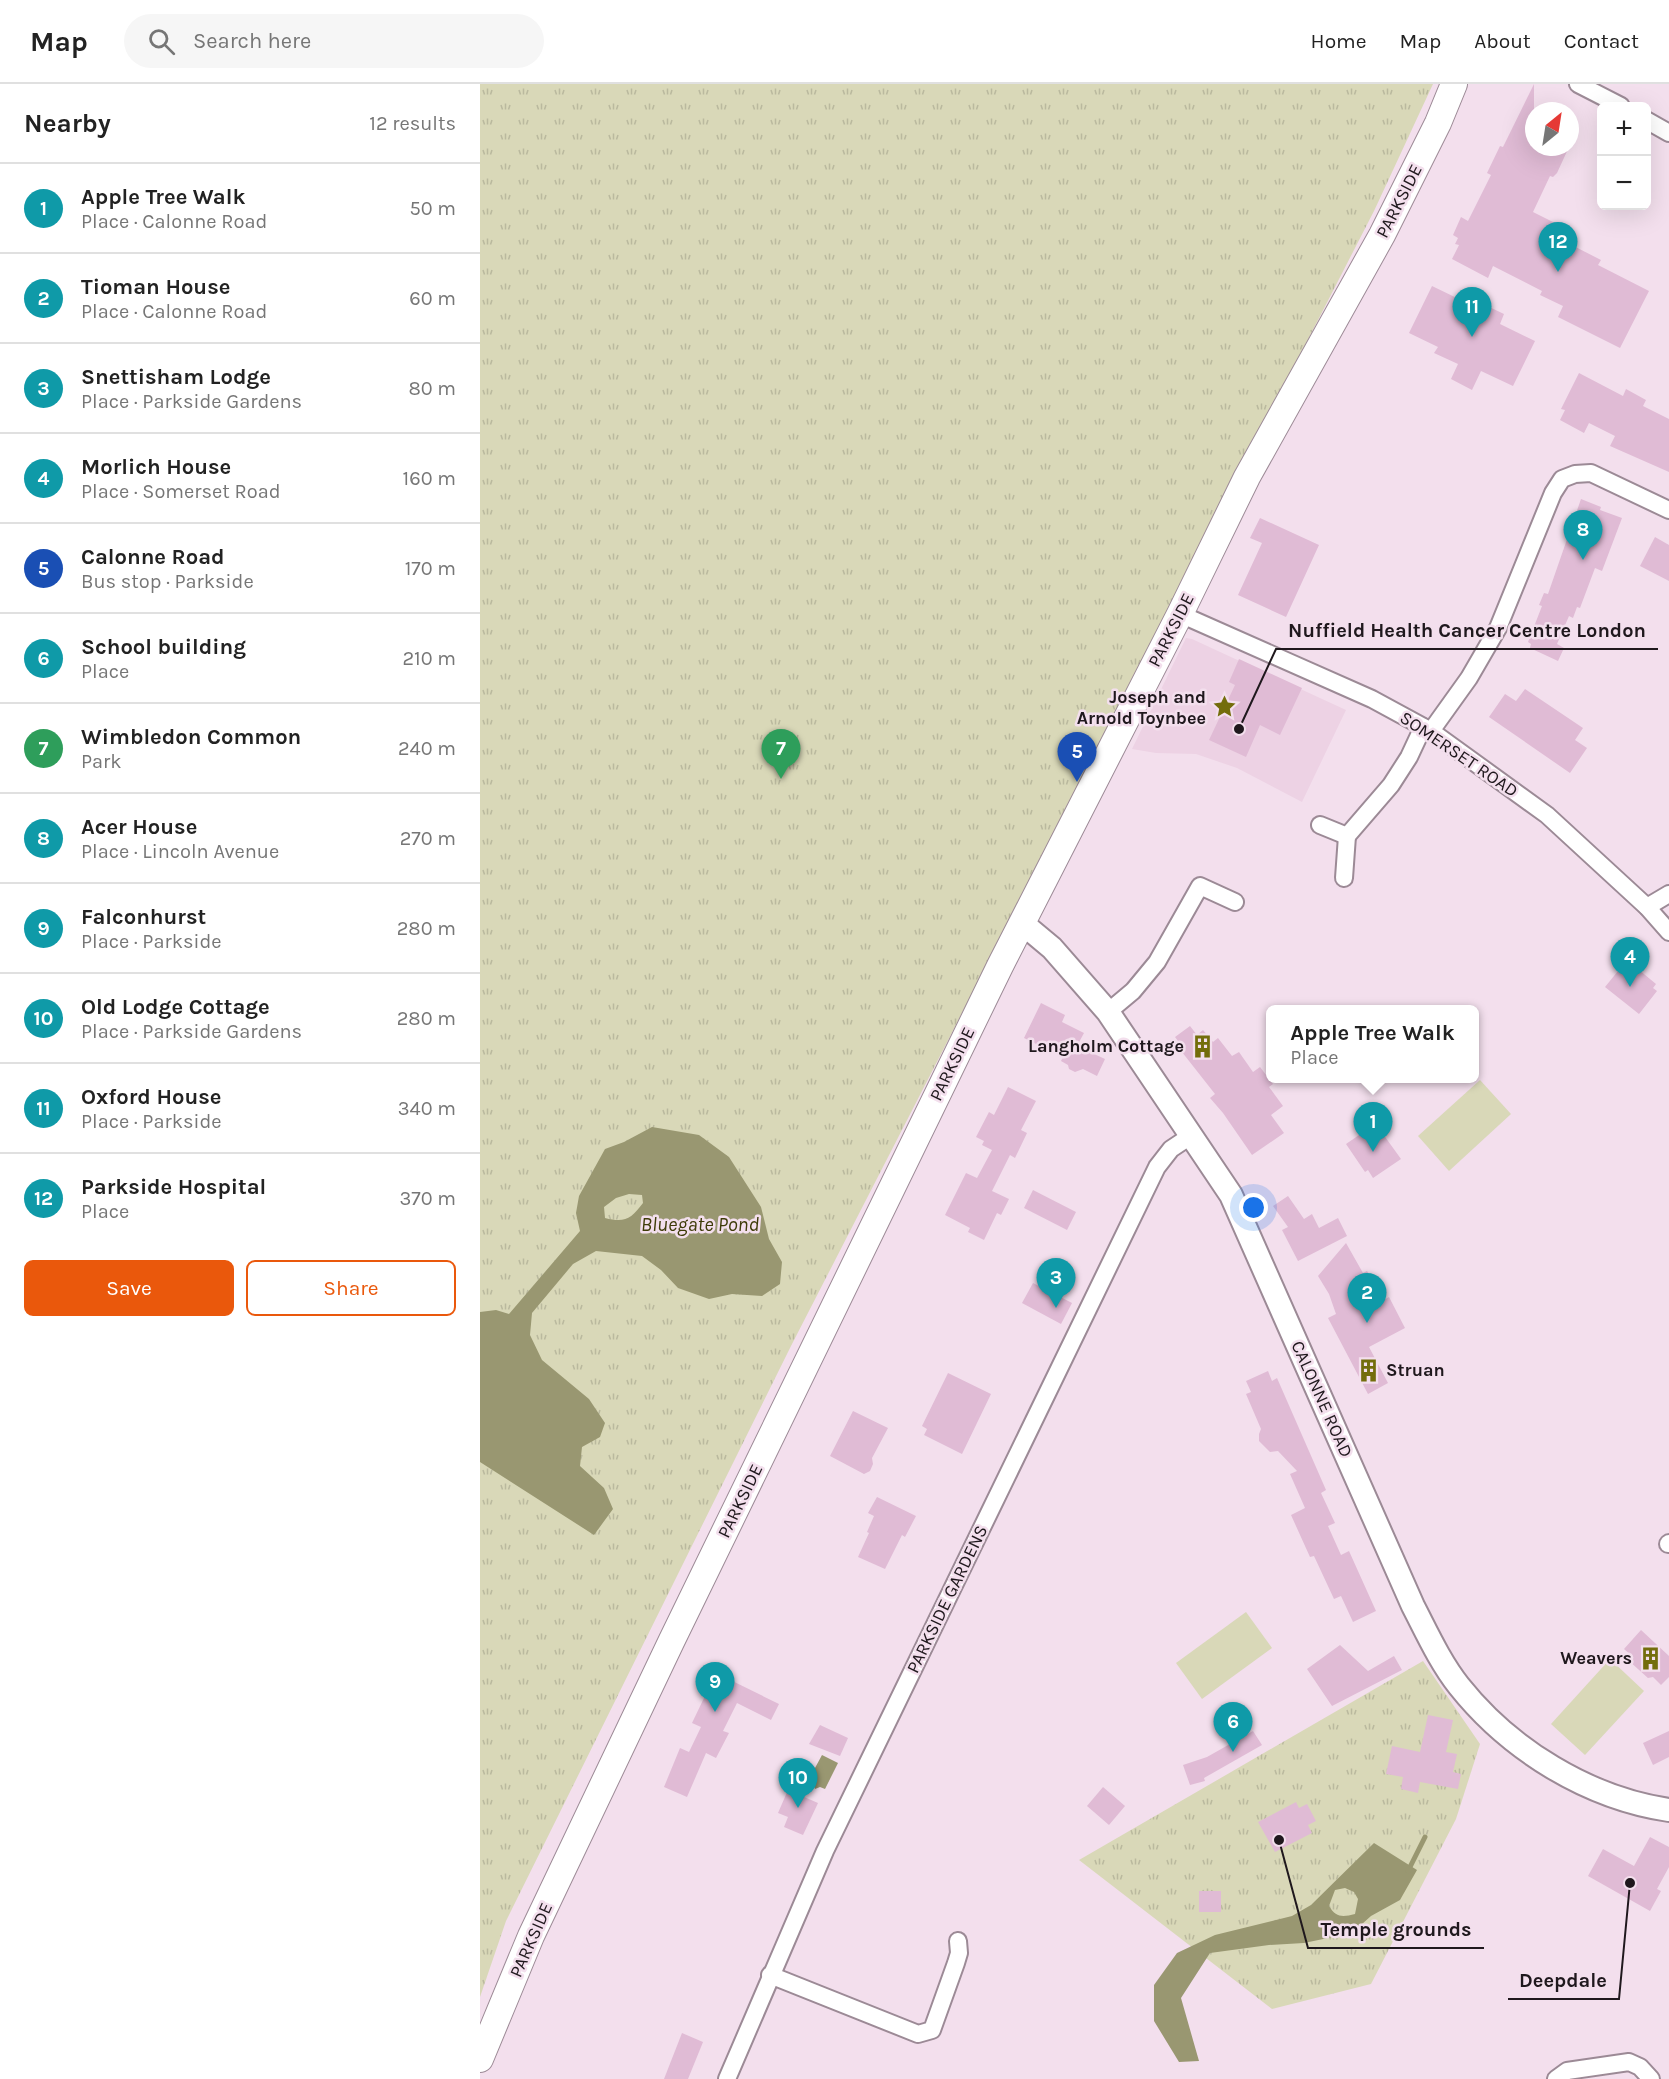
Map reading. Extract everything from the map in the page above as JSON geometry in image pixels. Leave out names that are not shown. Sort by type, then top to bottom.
[{"type":"main road","name":"PARKSIDE","points":[[480,2059],[531,1936],[671,1642],[1022,923],[1248,477],[1382,235],[1438,123],[1454,84]]},
{"type":"street","points":[[1578,84],[1613,102]]},
{"type":"street","points":[[1651,122],[1669,133]]},
{"type":"street","points":[[1344,878],[1347,836],[1391,785],[1427,729],[1469,678],[1498,628],[1553,493],[1562,479],[1575,474],[1591,473],[1669,510]]},
{"type":"street","name":"SOMERSET ROAD","points":[[1180,614],[1372,699],[1427,729],[1547,815],[1647,907],[1669,932]]},
{"type":"street","points":[[1320,825],[1347,836]]},
{"type":"street","points":[[1108,1012],[1133,991],[1156,962],[1200,886],[1235,902]]},
{"type":"street","points":[[1647,907],[1669,894]]},
{"type":"street","name":"CALONNE ROAD","points":[[1022,923],[1053,948],[1108,1012],[1231,1195],[1413,1606],[1443,1662],[1460,1686],[1485,1713],[1532,1753],[1562,1773],[1596,1790],[1638,1804],[1669,1810]]},
{"type":"street","name":"PARKSIDE GARDENS","points":[[727,2079],[825,1851],[1157,1167],[1171,1149],[1192,1135]]},
{"type":"street","points":[[770,1975],[918,2034],[932,2030],[959,1953],[958,1941]]},
{"type":"street","points":[[1556,2079],[1567,2071],[1629,2062],[1640,2067],[1651,2079]]},
{"type":"shaded area","points":[[1186,638],[1346,710],[1302,802],[1237,768],[1196,754],[1156,753],[1132,749]]},
{"type":"green space","points":[[480,84],[1433,84],[1374,211],[791,1346],[506,1921],[480,1997]]},
{"type":"green space","points":[[1479,1081],[1511,1114],[1449,1171],[1418,1136]]},
{"type":"green space","points":[[1246,1612],[1272,1648],[1202,1699],[1176,1663]]},
{"type":"green space","points":[[1610,1659],[1644,1691],[1585,1755],[1551,1724]]},
{"type":"green space","points":[[1423,1661],[1480,1744],[1456,1819],[1371,1984],[1272,2009],[1079,1860]]},
{"type":"water","name":"Bluegate Pond","points":[[652,1127],[699,1135],[729,1157],[761,1207],[769,1239],[782,1262],[780,1284],[762,1296],[732,1294],[709,1299],[678,1288],[661,1270],[642,1256],[596,1251],[573,1264],[532,1313],[530,1335],[542,1360],[589,1399],[605,1423],[600,1437],[582,1447],[580,1466],[604,1488],[613,1509],[594,1535],[480,1462],[480,1312],[496,1310],[509,1314],[580,1231],[576,1213],[579,1196],[605,1149]],"holes":[[[629,1194],[642,1195],[643,1203],[631,1216],[623,1220],[605,1218],[604,1207],[616,1198]]]},
{"type":"water","points":[[822,1755],[838,1763],[825,1789],[820,1787],[815,1789],[813,1783],[808,1781]]},
{"type":"water","points":[[1374,1843],[1417,1870],[1400,1900],[1371,1916],[1352,1933],[1304,1943],[1210,1953],[1181,1998],[1199,2061],[1179,2062],[1154,2021],[1154,1985],[1177,1953],[1215,1935],[1292,1916],[1311,1905]],"holes":[[[1345,1888],[1354,1892],[1358,1899],[1355,1914],[1340,1916],[1334,1913],[1329,1906],[1335,1890]]]},
{"type":"building","points":[[1534,84],[1534,102],[1525,102]]},
{"type":"building","points":[[1525,102],[1525,156],[1565,156],[1557,173],[1553,177],[1550,176],[1533,212],[1561,226],[1556,237],[1601,260],[1598,265],[1649,291],[1620,348],[1558,317],[1563,306],[1540,295],[1542,291],[1493,266],[1488,278],[1452,259],[1459,245],[1455,244],[1458,238],[1453,235],[1461,217],[1468,221],[1491,175],[1487,173],[1500,146],[1503,147]]},
{"type":"building","points":[[1432,286],[1461,300],[1464,295],[1504,314],[1500,324],[1535,341],[1513,386],[1481,371],[1472,390],[1451,379],[1458,364],[1434,353],[1438,347],[1409,333]]},
{"type":"building","points":[[1579,373],[1623,396],[1626,389],[1646,400],[1643,406],[1669,419],[1669,472],[1610,446],[1615,436],[1589,423],[1584,433],[1560,420],[1565,410],[1561,409]]},
{"type":"building","points":[[1581,499],[1601,507],[1600,510],[1622,518],[1602,571],[1595,568],[1580,608],[1577,607],[1573,618],[1569,616],[1557,644],[1564,648],[1558,661],[1530,648],[1531,644],[1528,642],[1542,606],[1539,605],[1544,593],[1548,594]]},
{"type":"building","points":[[1260,518],[1319,545],[1286,617],[1238,595],[1262,543],[1250,538]]},
{"type":"building","points":[[1655,537],[1669,545],[1669,581],[1640,566]]},
{"type":"building","points":[[1239,659],[1302,688],[1280,735],[1260,725],[1246,757],[1209,740],[1235,685],[1229,682]]},
{"type":"building","points":[[1525,689],[1583,728],[1575,740],[1587,748],[1570,773],[1489,717],[1505,694],[1516,701]]},
{"type":"building","points":[[1627,960],[1656,984],[1653,988],[1657,991],[1639,1014],[1605,987]]},
{"type":"building","points":[[1041,1003],[1065,1015],[1062,1022],[1084,1033],[1077,1046],[1105,1059],[1097,1076],[1083,1069],[1075,1072],[1069,1069],[1068,1065],[1061,1061],[1063,1057],[1024,1038]]},
{"type":"building","points":[[1190,1026],[1197,1035],[1203,1030],[1213,1042],[1218,1038],[1232,1056],[1239,1052],[1253,1072],[1260,1067],[1266,1075],[1266,1083],[1273,1084],[1269,1087],[1283,1106],[1271,1115],[1284,1133],[1252,1155],[1210,1098],[1215,1094],[1178,1047],[1181,1045],[1175,1037]]},
{"type":"building","points":[[1008,1087],[1036,1101],[1021,1130],[1027,1133],[1015,1158],[1010,1155],[992,1191],[1009,1199],[1001,1215],[997,1213],[984,1240],[968,1232],[970,1228],[945,1215],[966,1173],[977,1178],[992,1150],[982,1145],[984,1141],[976,1137],[989,1112],[994,1115]]},
{"type":"building","points":[[1368,1129],[1371,1133],[1373,1131],[1377,1138],[1383,1134],[1401,1159],[1373,1178],[1368,1170],[1365,1172],[1346,1144]]},
{"type":"building","points":[[1033,1190],[1076,1212],[1067,1230],[1024,1208]]},
{"type":"building","points":[[1288,1196],[1304,1219],[1312,1214],[1319,1228],[1338,1218],[1347,1236],[1298,1261],[1282,1230],[1288,1227],[1273,1206]]},
{"type":"building","points":[[1346,1243],[1363,1273],[1367,1271],[1384,1300],[1389,1297],[1405,1328],[1369,1347],[1388,1383],[1368,1394],[1328,1318],[1336,1314],[1329,1294],[1318,1276]]},
{"type":"building","points":[[1033,1283],[1072,1303],[1061,1324],[1022,1303]]},
{"type":"building","points":[[1268,1371],[1272,1381],[1277,1378],[1326,1490],[1321,1493],[1335,1523],[1328,1526],[1341,1555],[1349,1551],[1376,1611],[1353,1622],[1341,1596],[1334,1599],[1314,1556],[1310,1557],[1291,1515],[1305,1508],[1290,1474],[1297,1471],[1278,1451],[1270,1452],[1259,1441],[1261,1429],[1246,1394],[1251,1392],[1246,1381]]},
{"type":"building","points":[[948,1373],[991,1394],[962,1454],[924,1435],[927,1429],[922,1426]]},
{"type":"building","points":[[853,1411],[888,1428],[872,1458],[873,1464],[870,1471],[864,1474],[830,1456]]},
{"type":"building","points":[[877,1497],[916,1516],[905,1537],[902,1535],[885,1569],[858,1557],[874,1516],[868,1513]]},
{"type":"building","name":"Weavers","points":[[1641,1630],[1669,1656],[1669,1677],[1661,1685],[1653,1677],[1648,1678],[1628,1660],[1632,1656],[1624,1649]]},
{"type":"building","points":[[1340,1645],[1368,1671],[1394,1656],[1402,1670],[1332,1706],[1307,1669]]},
{"type":"building","points":[[716,1673],[779,1704],[771,1720],[737,1703],[723,1731],[729,1733],[716,1758],[706,1753],[687,1797],[664,1787],[680,1748],[689,1752],[701,1727],[692,1723]]},
{"type":"building","points":[[1428,1715],[1453,1720],[1446,1752],[1457,1754],[1453,1772],[1461,1774],[1458,1789],[1420,1782],[1418,1793],[1401,1789],[1403,1777],[1386,1774],[1392,1746],[1420,1752]]},
{"type":"building","points":[[820,1725],[848,1738],[840,1756],[809,1744]]},
{"type":"building","points":[[1253,1731],[1262,1745],[1204,1778],[1205,1781],[1190,1785],[1183,1765],[1207,1757]]},
{"type":"building","points":[[1669,1731],[1669,1757],[1653,1765],[1643,1743]]},
{"type":"building","points":[[1103,1787],[1125,1806],[1109,1825],[1087,1806]]},
{"type":"building","points":[[788,1790],[818,1803],[803,1835],[784,1827],[788,1817],[778,1813]]},
{"type":"building","points":[[1296,1802],[1299,1808],[1307,1804],[1316,1821],[1308,1825],[1312,1833],[1275,1852],[1258,1822]]},
{"type":"building","points":[[1650,1837],[1669,1847],[1669,1867],[1657,1889],[1661,1891],[1650,1911],[1588,1876],[1603,1849],[1634,1866]]},
{"type":"building","points":[[1199,1891],[1221,1891],[1221,1912],[1199,1912]]},
{"type":"building","points":[[682,2033],[703,2042],[688,2079],[664,2079]]},
{"type":"waterway","points":[[1408,1871],[1425,1837]]},
{"type":"place","name":"Parkside Hospital","points":[[1558,272]]},
{"type":"place","name":"Oxford House","points":[[1472,337]]},
{"type":"place","name":"Acer House","points":[[1583,560]]},
{"type":"place","name":"Joseph and Arnold Toynbee","points":[[1224,707]]},
{"type":"place","name":"Nuffield Health Cancer Centre London","points":[[1239,729]]},
{"type":"place","name":"Wimbledon Common","points":[[781,779]]},
{"type":"place","name":"Calonne Road","points":[[1077,782]]},
{"type":"place","name":"Morlich House","points":[[1630,987]]},
{"type":"place","name":"Langholm Cottage","points":[[1202,1046]]},
{"type":"place","name":"Apple Tree Walk","points":[[1373,1152]]},
{"type":"place","name":"Snettisham Lodge","points":[[1056,1308]]},
{"type":"place","name":"Tioman House","points":[[1367,1323]]},
{"type":"place","name":"Struan","points":[[1368,1370]]},
{"type":"place","name":"Weavers","points":[[1650,1658]]},
{"type":"place","name":"Falconhurst","points":[[715,1712]]},
{"type":"place","name":"School building","points":[[1233,1752]]},
{"type":"place","name":"Old Lodge Cottage","points":[[798,1808]]},
{"type":"place","name":"Temple grounds","points":[[1279,1840]]},
{"type":"place","name":"Deepdale","points":[[1630,1883]]}]
